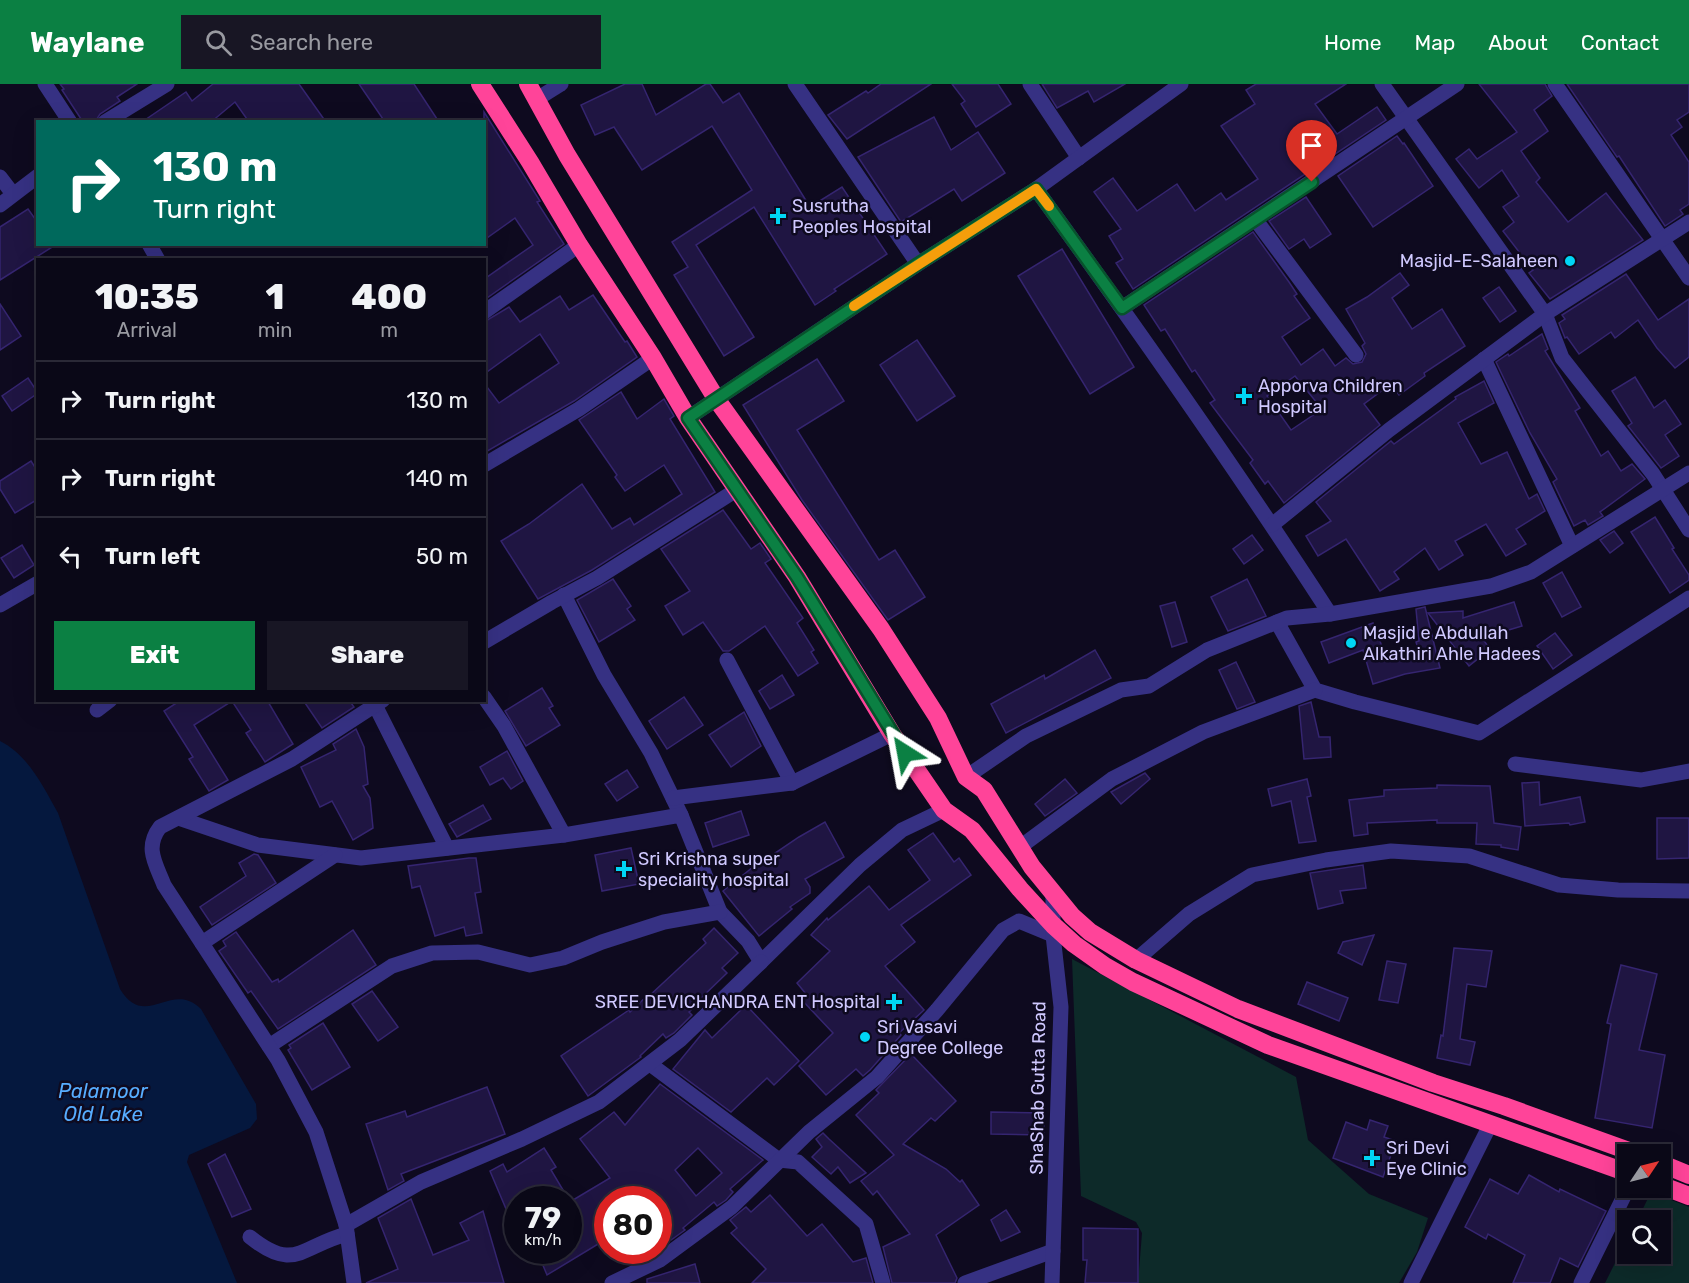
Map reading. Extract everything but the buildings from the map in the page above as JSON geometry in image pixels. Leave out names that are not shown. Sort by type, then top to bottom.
[{"type":"highway","points":[[480,84],[531,162],[579,245],[653,358],[688,418],[797,577],[892,735],[944,810],[972,830],[1053,930],[1105,966],[1133,982],[1268,1045],[1617,1169]]},
{"type":"highway","points":[[532,92],[567,155],[717,400],[881,629],[938,718],[966,777],[984,790],[1032,867],[1072,916],[1090,932],[1136,960],[1238,1010],[1433,1083],[1617,1147]]},
{"type":"highway","points":[[1671,1167],[1689,1174]]},
{"type":"highway","points":[[1671,1189],[1689,1196]]},
{"type":"street","points":[[45,84],[69,120]]},
{"type":"street","points":[[108,120],[167,84]]},
{"type":"street","points":[[532,92],[561,84]]},
{"type":"street","points":[[795,84],[918,264]]},
{"type":"street","points":[[1030,84],[1079,158]]},
{"type":"street","points":[[688,418],[918,264],[1036,189],[1181,84]]},
{"type":"street","points":[[1382,84],[1545,314],[1562,358],[1663,489],[1689,530]]},
{"type":"street","points":[[1122,308],[1457,84]]},
{"type":"street","points":[[1556,84],[1661,239],[1688,273]]},
{"type":"street","points":[[0,177],[13,194]]},
{"type":"street","points":[[0,205],[36,177]]},
{"type":"street","points":[[1036,189],[1122,308],[1272,525],[1330,614]]},
{"type":"street","points":[[1255,219],[1356,355]]},
{"type":"street","points":[[1272,525],[1389,430],[1545,314],[1689,222]]},
{"type":"street","points":[[486,311],[579,245]]},
{"type":"street","points":[[486,464],[579,409],[653,358]]},
{"type":"street","points":[[1484,359],[1572,546]]},
{"type":"street","points":[[966,777],[1026,736],[1121,690],[1149,686],[1207,650],[1287,618],[1330,614],[1491,586],[1531,572],[1689,473]]},
{"type":"street","points":[[486,641],[597,578],[738,489]]},
{"type":"street","points":[[0,605],[36,584]]},
{"type":"street","points":[[564,595],[604,675],[651,753],[681,814],[720,912],[748,941],[761,962]]},
{"type":"street","points":[[1020,847],[1112,779],[1203,732],[1315,690],[1479,733],[1689,598]]},
{"type":"street","points":[[1277,622],[1315,690]]},
{"type":"street","points":[[727,660],[792,783]]},
{"type":"street","points":[[486,700],[504,726],[564,835]]},
{"type":"street","points":[[97,710],[107,702]]},
{"type":"street","points":[[354,1283],[346,1229],[316,1132],[278,1060],[164,885],[152,854],[153,836],[160,827],[292,759],[379,703],[447,848]]},
{"type":"street","points":[[673,798],[792,783],[892,735]]},
{"type":"street","points":[[1515,764],[1641,780],[1689,771]]},
{"type":"street","points":[[250,1238],[277,1255],[291,1256],[346,1229],[421,1182],[522,1139],[599,1102],[680,1040],[860,865],[902,830],[944,810]]},
{"type":"street","points":[[178,818],[258,845],[361,858],[564,835],[681,814]]},
{"type":"street","points":[[1136,960],[1189,914],[1252,875],[1391,850],[1468,856],[1559,885],[1618,890],[1689,891]]},
{"type":"street","points":[[202,943],[335,855]]},
{"type":"street","name":"ShaShab Gutta Road","points":[[1052,1283],[1061,1007],[1053,930],[1053,894]]},
{"type":"street","points":[[269,1046],[392,966],[432,953],[478,952],[530,965],[563,958],[602,942],[664,922],[720,912]]},
{"type":"street","points":[[612,1283],[660,1260],[732,1207],[809,1132],[877,1077],[937,1010],[1003,930],[1019,921],[1053,930]]},
{"type":"street","points":[[650,1064],[779,1160],[798,1162],[866,1224],[883,1283]]},
{"type":"street","points":[[1410,1283],[1491,1123]]},
{"type":"street","points":[[1581,1283],[1623,1198]]},
{"type":"street","points":[[965,1283],[1053,1251]]},
{"type":"green space","points":[[1072,959],[1296,1077],[1308,1140],[1369,1194],[1428,1218],[1417,1252],[1399,1283],[1138,1283],[1142,1233],[1136,1222],[1081,1196]]},
{"type":"green space","points":[[1648,1198],[1666,1198],[1689,1207],[1689,1283],[1605,1283],[1617,1259],[1617,1264],[1671,1264],[1671,1210],[1642,1210]]},
{"type":"water","name":"Palamoor Old Lake","points":[[0,741],[19,754],[27,763],[58,813],[120,989],[129,1001],[139,1006],[180,999],[190,1001],[201,1009],[256,1104],[257,1119],[250,1128],[189,1155],[187,1162],[237,1283],[0,1283]]},
{"type":"slow traffic","points":[[854,306],[1036,189],[1049,206]]},
{"type":"place","name":"Susrutha Peoples Hospital","points":[[778,216]]},
{"type":"place","name":"Masjid-E-Salaheen","points":[[1570,261]]},
{"type":"place","name":"Apporva Children Hospital","points":[[1244,396]]},
{"type":"place","name":"Masjid e Abdullah Alkathiri Ahle Hadees","points":[[1351,643]]},
{"type":"place","name":"Sri Krishna super speciality hospital","points":[[624,869]]},
{"type":"place","name":"SREE DEVICHANDRA ENT Hospital","points":[[894,1002]]},
{"type":"place","name":"Sri Vasavi Degree College","points":[[865,1037]]},
{"type":"place","name":"Sri Devi Eye Clinic","points":[[1372,1158]]},
{"type":"route","points":[[905,753],[797,577],[688,418],[918,264],[1036,189],[1122,308],[1312,182]]}]
